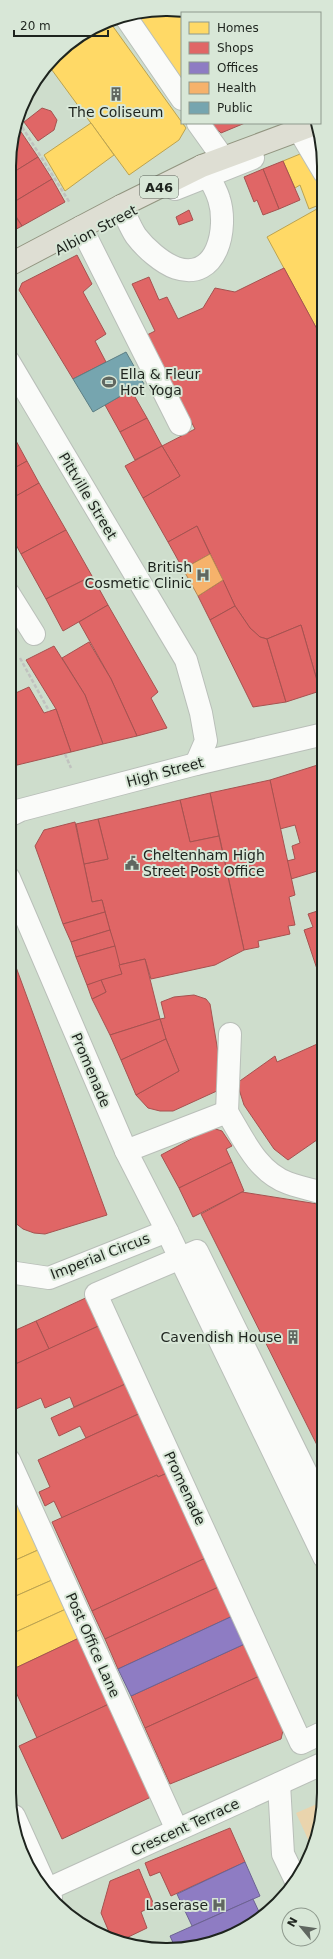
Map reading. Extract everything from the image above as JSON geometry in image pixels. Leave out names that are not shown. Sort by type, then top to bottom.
[{"type":"main road","name":"Albion Street","points":[[16,262],[205,171],[223,158],[309,131]]},
{"type":"street","points":[[128,21],[181,98]]},
{"type":"street","points":[[199,124],[223,158]]},
{"type":"street","points":[[309,131],[316,151]]},
{"type":"street","name":"Albion Street","points":[[205,171],[309,131]]},
{"type":"street","points":[[123,210],[136,236],[163,260],[175,268],[185,270],[204,265],[215,254],[220,244],[222,233],[222,215],[219,198],[205,171]]},
{"type":"street","points":[[84,229],[180,424]]},
{"type":"street","name":"Albion Street","points":[[16,272],[84,229]]},
{"type":"street","name":"Pittville Street","points":[[16,374],[186,660],[201,713],[206,741],[196,764]]},
{"type":"street","points":[[16,605],[34,634]]},
{"type":"street","name":"High Street","points":[[16,812],[196,764],[317,736]]},
{"type":"street","name":"Promenade","points":[[16,894],[126,1151],[181,1259],[317,1542]]},
{"type":"street","points":[[230,1034],[227,1112],[256,1159],[269,1173],[287,1183],[317,1191]]},
{"type":"street","points":[[126,1151],[227,1112]]},
{"type":"street","name":"Imperial Circus","points":[[16,1273],[49,1278],[167,1231]]},
{"type":"street","name":"Promenade","points":[[317,1495],[197,1251],[96,1294],[301,1743],[317,1735]]},
{"type":"street","name":"Post Office Lane","points":[[16,1475],[177,1830]]},
{"type":"street","name":"Crescent Terrace","points":[[52,1890],[177,1830],[317,1766]]},
{"type":"street","points":[[279,1784],[283,1854],[293,1875]]},
{"type":"street","points":[[22,1833],[40,1875]]},
{"type":"path","points":[[22,126],[84,229]]},
{"type":"path","points":[[34,634],[18,654],[49,711]]},
{"type":"shaded area","points":[[176,16],[181,16],[181,124],[311,124],[316,147],[317,858],[130,897],[317,859],[316,1812],[306,1850],[297,1868],[280,1892],[266,1906],[242,1923],[224,1932],[205,1938],[176,1943],[147,1942],[109,1932],[91,1923],[67,1906],[53,1892],[41,1876],[27,1850],[21,1831],[16,1802],[16,157],[21,128],[27,109],[41,83],[53,67],[67,53],[91,36],[109,27],[147,17]]},
{"type":"shaded area","points":[[317,1804],[309,1841],[296,1813]]},
{"type":"building: Homes","points":[[157,16],[181,16],[181,87],[139,19]]},
{"type":"building: Homes","name":"The Coliseum","points":[[112,26],[181,121],[181,124],[183,124],[186,128],[179,140],[129,175],[51,69],[67,53],[83,41]]},
{"type":"building: Homes","points":[[91,123],[114,155],[65,191],[44,155]]},
{"type":"building: Homes","points":[[305,152],[317,180],[317,206],[309,209],[300,185],[295,188],[283,161]]},
{"type":"building: Homes","points":[[317,209],[317,329],[267,237]]},
{"type":"building: Homes","points":[[16,1501],[38,1550],[16,1560]]},
{"type":"building: Homes","points":[[38,1550],[52,1580],[16,1596],[16,1560]]},
{"type":"building: Homes","points":[[52,1580],[66,1609],[16,1632],[16,1596]]},
{"type":"building: Homes","points":[[66,1609],[79,1638],[16,1668],[16,1632]]},
{"type":"building: Shops","points":[[42,108],[51,111],[57,120],[54,130],[38,141],[24,122]]},
{"type":"building: Shops","points":[[207,124],[243,124],[221,133],[219,131],[213,132]]},
{"type":"building: Shops","points":[[20,131],[38,157],[16,171],[17,147]]},
{"type":"building: Shops","points":[[38,157],[52,179],[16,201],[16,171]]},
{"type":"building: Shops","points":[[283,161],[300,200],[279,209],[263,169]]},
{"type":"building: Shops","points":[[263,169],[279,209],[263,215],[257,200],[254,202],[244,177]]},
{"type":"building: Shops","points":[[52,179],[65,202],[22,226],[16,216],[16,201]]},
{"type":"building: Shops","points":[[189,210],[193,220],[179,225],[176,217]]},
{"type":"building: Shops","points":[[16,217],[22,226],[16,229]]},
{"type":"building: Shops","points":[[77,255],[92,284],[83,292],[106,334],[95,341],[106,362],[73,379],[19,290],[22,283]]},
{"type":"building: Shops","points":[[284,268],[317,329],[317,681],[301,625],[267,639],[260,637],[250,628],[235,606],[197,526],[168,542],[143,498],[180,476],[162,446],[195,429],[147,335],[155,331],[132,284],[149,277],[159,300],[167,297],[178,319],[203,308],[215,288],[235,292]]},
{"type":"building: Shops","points":[[131,390],[147,418],[120,432],[105,405]]},
{"type":"building: Shops","points":[[147,418],[162,446],[135,460],[120,432]]},
{"type":"building: Shops","points":[[16,441],[27,461],[16,467]]},
{"type":"building: Shops","points":[[162,446],[180,476],[143,498],[125,466]]},
{"type":"building: Shops","points":[[27,461],[39,483],[16,496],[16,467]]},
{"type":"building: Shops","points":[[39,483],[66,530],[21,554],[16,545],[16,496]]},
{"type":"building: Shops","points":[[197,526],[210,554],[183,569],[168,542]]},
{"type":"building: Shops","points":[[66,530],[92,576],[46,599],[21,554]]},
{"type":"building: Shops","points":[[92,576],[108,605],[63,631],[46,599]]},
{"type":"building: Shops","points":[[223,580],[235,606],[210,620],[198,596]]},
{"type":"building: Shops","points":[[108,605],[158,692],[151,698],[167,728],[137,736],[111,679],[79,622]]},
{"type":"building: Shops","points":[[235,606],[250,628],[260,637],[267,639],[286,702],[253,707],[210,620]]},
{"type":"building: Shops","points":[[301,625],[317,681],[317,692],[286,702],[267,639]]},
{"type":"building: Shops","points":[[89,642],[111,679],[137,736],[103,744],[85,695],[62,658]]},
{"type":"building: Shops","points":[[54,646],[85,695],[103,744],[71,752],[56,709],[26,660]]},
{"type":"building: Shops","points":[[29,687],[44,713],[56,709],[71,752],[16,765],[16,693]]},
{"type":"building: Shops","points":[[317,765],[317,871],[291,879],[287,861],[295,859],[292,846],[300,843],[295,825],[280,829],[270,780]]},
{"type":"building: Shops","points":[[270,780],[295,895],[289,897],[295,925],[288,926],[290,934],[258,941],[259,947],[244,950],[210,793]]},
{"type":"building: Shops","points":[[210,793],[219,836],[190,842],[180,800]]},
{"type":"building: Shops","points":[[180,800],[190,842],[219,836],[244,950],[215,965],[151,979],[145,959],[119,965],[102,900],[92,902],[84,864],[108,859],[98,819]]},
{"type":"building: Shops","points":[[98,819],[108,859],[84,864],[76,824]]},
{"type":"building: Shops","points":[[75,822],[92,902],[102,900],[105,912],[63,924],[35,846],[44,830]]},
{"type":"building: Shops","points":[[317,911],[317,969],[304,930],[313,927],[308,914]]},
{"type":"building: Shops","points":[[105,912],[110,930],[71,942],[63,924]]},
{"type":"building: Shops","points":[[110,930],[115,946],[76,957],[71,942]]},
{"type":"building: Shops","points":[[115,946],[122,974],[87,985],[76,957]]},
{"type":"building: Shops","points":[[145,959],[160,1019],[110,1035],[92,999],[106,992],[101,980],[122,974],[119,965]]},
{"type":"building: Shops","points":[[16,967],[107,1215],[45,1234],[34,1233],[23,1229],[16,1224]]},
{"type":"building: Shops","points":[[101,980],[106,992],[92,999],[87,985]]},
{"type":"building: Shops","points":[[194,995],[206,999],[210,1004],[219,1058],[219,1090],[173,1111],[160,1111],[148,1108],[136,1095],[179,1071],[166,1039],[160,1019],[165,1018],[161,1002],[174,997]]},
{"type":"building: Shops","points":[[160,1019],[166,1039],[121,1060],[110,1035]]},
{"type":"building: Shops","points":[[166,1039],[179,1071],[136,1095],[121,1060]]},
{"type":"building: Shops","points":[[317,1044],[317,1140],[288,1160],[274,1149],[244,1105],[237,1083],[275,1056],[277,1062]]},
{"type":"building: Shops","points":[[209,1127],[222,1131],[232,1146],[226,1149],[232,1162],[179,1188],[161,1155],[195,1137]]},
{"type":"building: Shops","points":[[232,1162],[244,1191],[193,1217],[179,1188]]},
{"type":"building: Shops","name":"Cavendish House","points":[[242,1192],[317,1204],[317,1445],[201,1214]]},
{"type":"building: Shops","points":[[92,1295],[105,1323],[49,1349],[36,1321]]},
{"type":"building: Shops","points":[[36,1321],[49,1349],[16,1364],[16,1330]]},
{"type":"building: Shops","points":[[105,1323],[132,1381],[74,1407],[70,1397],[45,1408],[41,1398],[16,1409],[16,1364]]},
{"type":"building: Shops","points":[[132,1381],[145,1411],[86,1438],[80,1426],[59,1436],[51,1418]]},
{"type":"building: Shops","points":[[145,1411],[172,1471],[158,1477],[157,1475],[62,1518],[54,1501],[45,1506],[39,1492],[50,1487],[38,1460]]},
{"type":"building: Shops","points":[[172,1471],[210,1556],[92,1611],[52,1522],[157,1475],[158,1477]]},
{"type":"building: Shops","points":[[210,1556],[223,1585],[105,1639],[92,1611]]},
{"type":"building: Shops","points":[[223,1585],[237,1614],[118,1669],[105,1639]]},
{"type":"building: Shops","points":[[79,1638],[109,1704],[37,1738],[16,1692],[16,1668]]},
{"type":"building: Shops","points":[[249,1642],[264,1674],[145,1728],[131,1696]]},
{"type":"building: Shops","points":[[264,1674],[285,1722],[281,1739],[170,1784],[145,1728]]},
{"type":"building: Shops","points":[[109,1704],[151,1797],[62,1839],[19,1746]]},
{"type":"building: Shops","points":[[230,1828],[245,1862],[171,1896],[160,1872],[150,1876],[145,1863]]},
{"type":"building: Shops","points":[[139,1869],[154,1905],[141,1912],[147,1928],[127,1938],[109,1932],[101,1913],[110,1881]]},
{"type":"building: Offices","points":[[237,1614],[249,1642],[131,1696],[118,1669]]},
{"type":"building: Offices","points":[[245,1862],[260,1896],[192,1926],[177,1894]]},
{"type":"building: Offices","points":[[253,1899],[259,1911],[242,1923],[224,1932],[205,1938],[173,1943],[170,1936]]},
{"type":"building: Health","name":"British Cosmetic Clinic","points":[[210,554],[223,580],[198,596],[183,569]]},
{"type":"building: Public","name":"Ella & Fleur Hot Yoga","points":[[126,352],[144,384],[93,412],[73,379]]},
{"type":"place","name":"The Coliseum","points":[[116,94]]},
{"type":"place","name":"Ella & Fleur Hot Yoga","points":[[109,382]]},
{"type":"place","name":"British Cosmetic Clinic","points":[[203,575]]},
{"type":"place","name":"Cheltenham High Street Post Office","points":[[132,863]]},
{"type":"place","name":"Cavendish House","points":[[293,1337]]},
{"type":"place","name":"Laserase","points":[[219,1905]]}]
